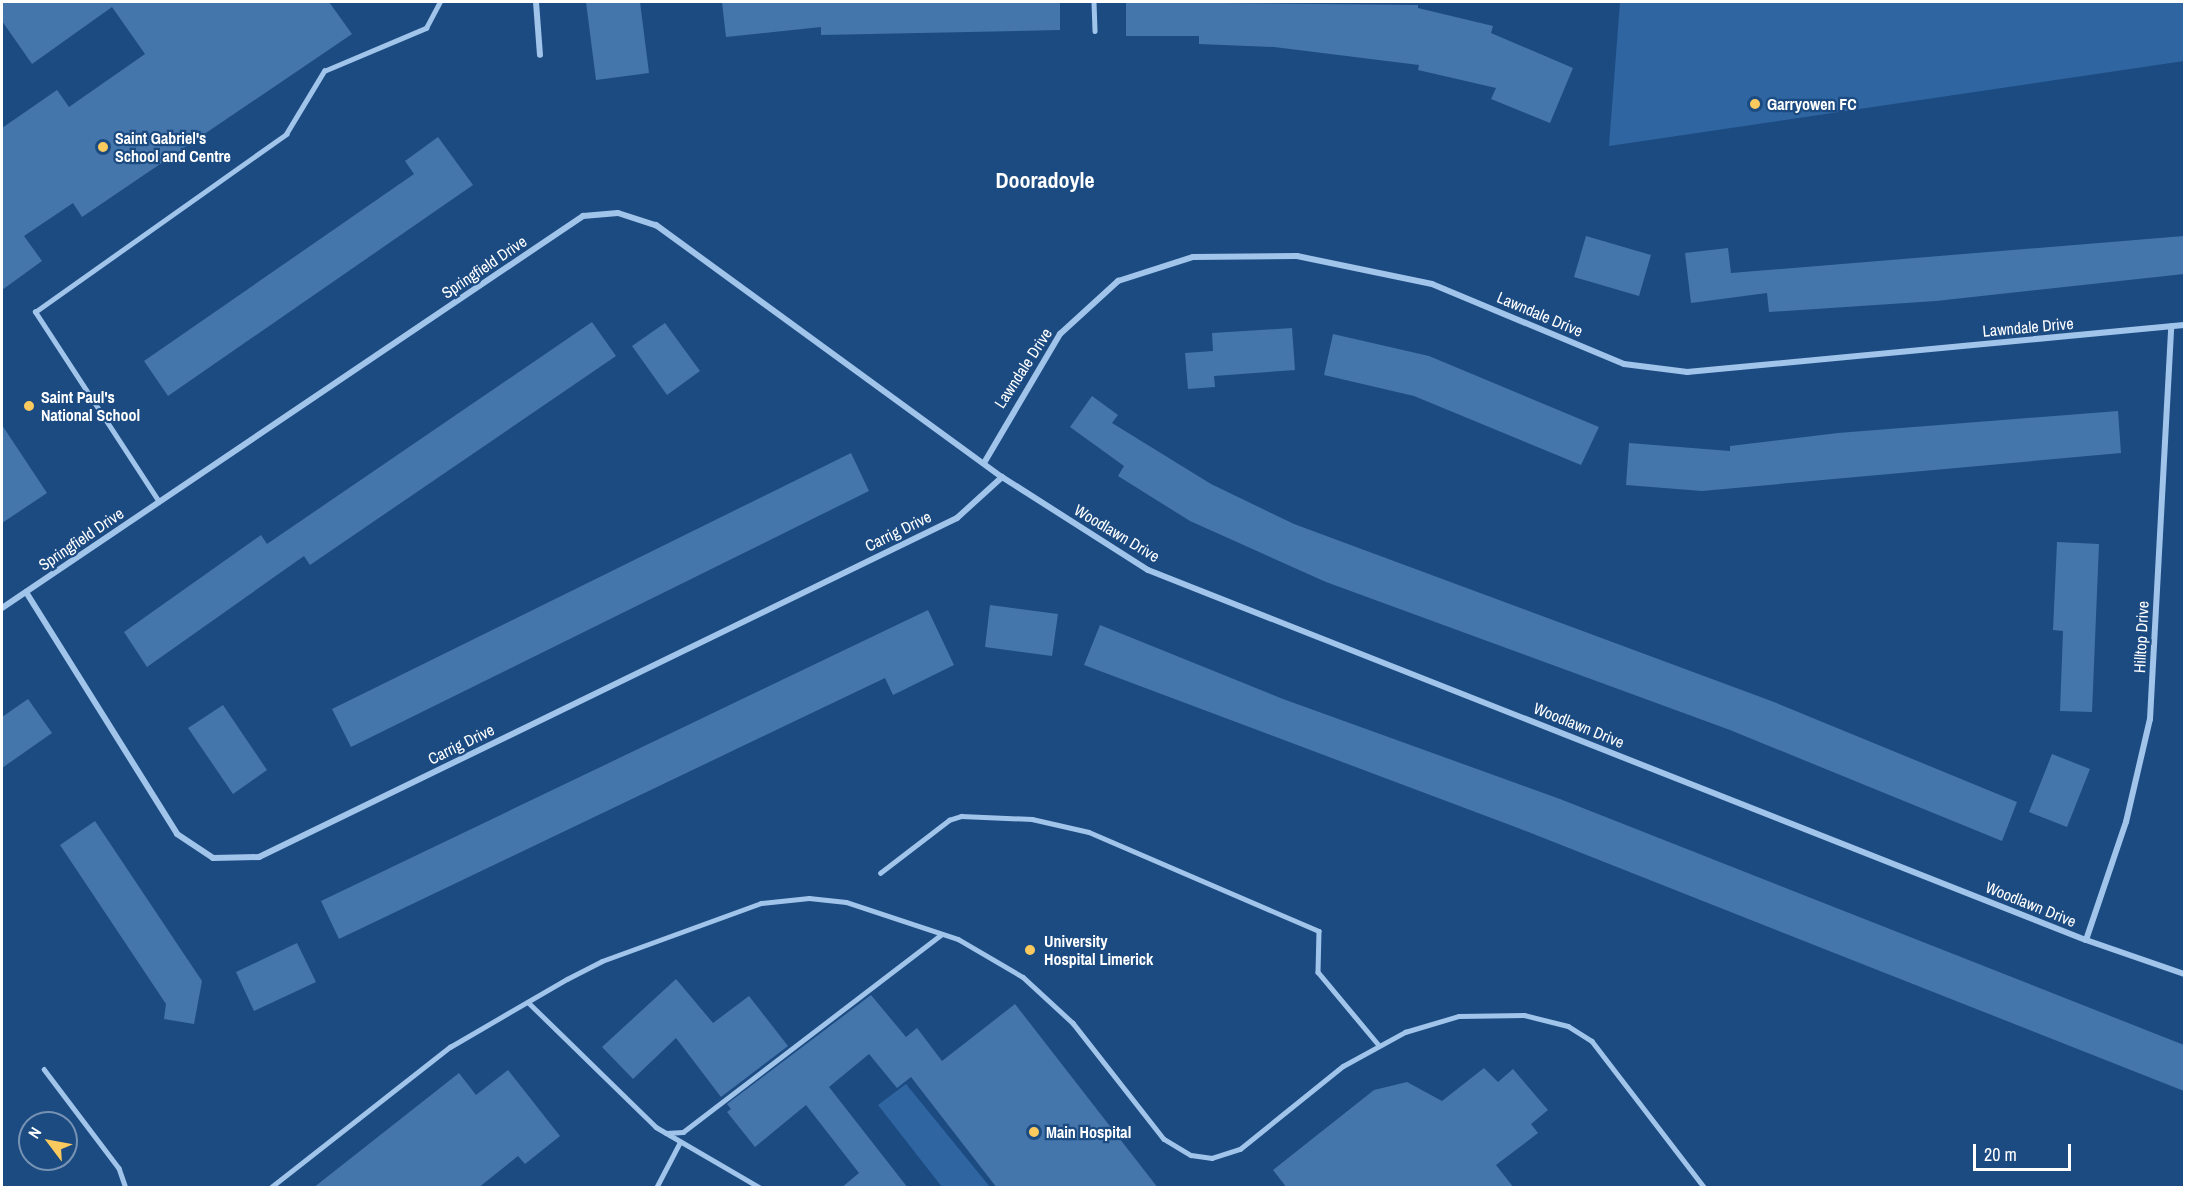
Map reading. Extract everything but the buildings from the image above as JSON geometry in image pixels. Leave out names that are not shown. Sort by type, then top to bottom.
[{"type":"street","points":[[536,2],[540,56]]},
{"type":"street","name":"Springfield Drive","points":[[2,608],[583,216],[618,213],[657,225],[984,463]]},
{"type":"street","name":"Lawndale Drive","points":[[984,463],[1059,334],[1118,281],[1192,257],[1297,256],[1432,284],[1624,364],[1687,372],[2184,325]]},
{"type":"street","name":"Hilltop Drive","points":[[2086,940],[2126,822],[2150,719],[2171,327]]},
{"type":"street","name":"Woodlawn Drive","points":[[984,463],[1002,477],[1148,570],[2086,940],[2184,974]]},
{"type":"street","name":"Carrig Drive","points":[[26,592],[177,834],[213,858],[259,857],[957,518],[1002,477]]},
{"type":"lane","points":[[159,502],[35,312],[286,134],[324,71],[426,28],[440,2]]},
{"type":"lane","points":[[1094,2],[1095,31]]},
{"type":"lane","points":[[880,873],[949,820],[961,816],[1032,819],[1089,831],[1318,931],[1318,972],[1378,1044]]},
{"type":"lane","points":[[270,1188],[450,1047],[528,1002],[602,961],[761,903],[786,898],[846,903],[942,934],[1023,977],[1073,1023],[1164,1139],[1191,1155],[1212,1158],[1240,1149],[1378,1044],[1459,1016],[1524,1015],[1568,1026],[1592,1041],[1612,1062],[1705,1188]]},
{"type":"lane","points":[[666,1133],[682,1132],[942,934]]},
{"type":"lane","points":[[528,1002],[666,1133],[761,1188]]},
{"type":"lane","points":[[44,1069],[119,1168],[126,1188]]},
{"type":"lane","points":[[656,1188],[680,1142]]},
{"type":"shaded area","name":"Garryowen FC","points":[[1620,2],[2184,2],[2184,61],[1609,146]]},
{"type":"shaded area","points":[[906,1084],[990,1187],[942,1187],[878,1105]]},
{"type":"place","name":"Garryowen FC","points":[[1755,104]]},
{"type":"place","name":"Saint Gabriel's School and Centre","points":[[103,147]]},
{"type":"place","name":"Saint Paul's National School","points":[[29,406]]},
{"type":"place","name":"University Hospital Limerick","points":[[1030,950]]},
{"type":"place","name":"Main Hospital","points":[[1034,1132]]},
{"type":"district","name":"Dooradoyle","points":[[1045,181]]}]
